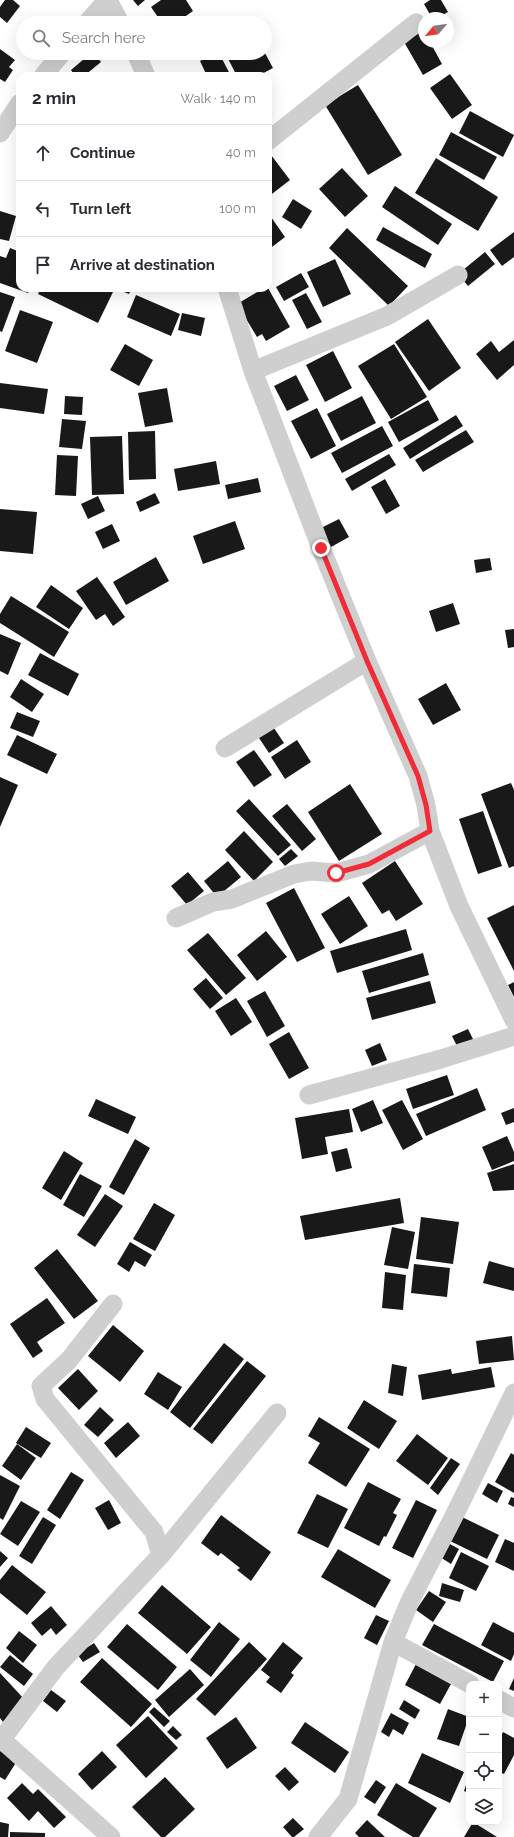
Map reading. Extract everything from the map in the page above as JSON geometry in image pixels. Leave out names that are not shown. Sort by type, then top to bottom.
[{"type":"street","points":[[93,16],[107,0],[116,16]]},
{"type":"street","points":[[272,138],[416,23]]},
{"type":"street","points":[[45,72],[56,60]]},
{"type":"street","points":[[139,60],[144,72]]},
{"type":"street","points":[[0,133],[11,106]]},
{"type":"street","points":[[253,371],[387,316],[458,275]]},
{"type":"street","points":[[228,292],[253,371],[321,548],[367,661],[418,776],[426,805],[430,831],[459,906],[514,1020]]},
{"type":"street","points":[[226,748],[367,661]]},
{"type":"street","points":[[176,918],[213,902],[232,899],[294,874],[311,871],[336,873],[369,864],[430,831]]},
{"type":"street","points":[[309,1095],[441,1059],[514,1036]]},
{"type":"street","points":[[113,1304],[69,1360],[42,1386],[45,1399],[154,1532],[162,1555]]},
{"type":"street","points":[[318,1837],[348,1800],[393,1642],[410,1601],[456,1512],[514,1393]]},
{"type":"street","points":[[111,1837],[1,1738],[56,1667],[162,1555],[277,1413]]},
{"type":"street","points":[[393,1642],[466,1682]]},
{"type":"street","points":[[502,1702],[514,1708]]},
{"type":"building","points":[[5,0],[13,0],[20,6],[7,23],[0,17],[0,7]]},
{"type":"building","points":[[133,0],[145,0],[138,6]]},
{"type":"building","points":[[161,0],[186,0],[193,11],[186,16],[157,16],[151,7]]},
{"type":"building","points":[[430,0],[441,0],[448,12],[429,12],[424,4]]},
{"type":"building","points":[[418,34],[418,48],[433,48],[442,64],[423,75],[404,42]]},
{"type":"building","points":[[0,49],[15,60],[9,67],[13,70],[5,82],[0,79]]},
{"type":"building","points":[[83,60],[99,60],[101,62],[89,72],[72,72],[71,70]]},
{"type":"building","points":[[223,60],[229,72],[205,72],[200,61]]},
{"type":"building","points":[[229,60],[269,60],[273,68],[266,72],[235,72]]},
{"type":"building","points":[[450,74],[472,105],[452,119],[430,88]]},
{"type":"building","points":[[358,85],[402,155],[368,175],[325,105]]},
{"type":"building","points":[[470,111],[514,135],[503,157],[459,133]]},
{"type":"building","points":[[451,132],[497,157],[484,180],[439,155]]},
{"type":"building","points":[[272,156],[290,180],[272,194]]},
{"type":"building","points":[[436,158],[498,197],[478,231],[415,193]]},
{"type":"building","points":[[342,168],[368,196],[345,217],[319,189]]},
{"type":"building","points":[[395,186],[452,224],[438,245],[382,207]]},
{"type":"building","points":[[293,199],[312,211],[301,229],[282,217]]},
{"type":"building","points":[[0,211],[16,216],[9,241],[0,239]]},
{"type":"building","points":[[272,218],[285,237],[272,247]]},
{"type":"building","points":[[383,227],[432,254],[425,268],[376,240]]},
{"type":"building","points":[[347,228],[408,286],[389,306],[329,248]]},
{"type":"building","points":[[514,232],[514,257],[502,266],[490,250]]},
{"type":"building","points":[[10,248],[16,250],[16,289],[0,283],[0,256],[6,258]]},
{"type":"building","points":[[485,252],[495,264],[468,286],[458,274]]},
{"type":"building","points":[[335,259],[351,294],[323,307],[307,272]]},
{"type":"building","points":[[301,273],[309,287],[284,301],[276,287]]},
{"type":"building","points":[[0,292],[15,297],[2,332],[0,331]]},
{"type":"building","points":[[39,292],[113,292],[98,323],[38,294]]},
{"type":"building","points":[[257,292],[270,292],[290,327],[266,341],[262,334],[257,337],[237,304]]},
{"type":"building","points":[[306,293],[322,322],[307,329],[292,300]]},
{"type":"building","points":[[136,295],[180,314],[171,336],[127,317]]},
{"type":"building","points":[[20,310],[53,322],[37,363],[5,351]]},
{"type":"building","points":[[182,313],[205,318],[201,336],[178,330]]},
{"type":"building","points":[[428,319],[461,368],[429,391],[395,342]]},
{"type":"building","points":[[514,340],[514,365],[497,380],[476,354],[491,341],[499,352]]},
{"type":"building","points":[[125,344],[153,360],[139,386],[110,370]]},
{"type":"building","points":[[394,344],[427,397],[391,419],[358,366]]},
{"type":"building","points":[[333,351],[352,388],[325,402],[306,365]]},
{"type":"building","points":[[296,375],[309,400],[287,411],[274,386]]},
{"type":"building","points":[[0,383],[48,389],[44,414],[0,408]]},
{"type":"building","points":[[167,388],[173,422],[145,427],[138,393]]},
{"type":"building","points":[[65,396],[83,397],[82,415],[64,414]]},
{"type":"building","points":[[362,396],[376,423],[341,441],[327,414]]},
{"type":"building","points":[[428,400],[439,420],[399,442],[388,422]]},
{"type":"building","points":[[317,408],[336,446],[311,459],[291,421]]},
{"type":"building","points":[[456,415],[463,426],[410,459],[403,448]]},
{"type":"building","points":[[62,419],[86,421],[82,449],[59,447]]},
{"type":"building","points":[[382,426],[393,446],[342,473],[331,453]]},
{"type":"building","points":[[466,430],[474,442],[423,472],[415,460]]},
{"type":"building","points":[[155,431],[156,479],[129,480],[128,432]]},
{"type":"building","points":[[122,436],[124,494],[92,495],[90,437]]},
{"type":"building","points":[[389,454],[396,465],[352,491],[345,479]]},
{"type":"building","points":[[57,455],[78,456],[76,496],[55,495]]},
{"type":"building","points":[[216,461],[220,484],[178,491],[174,469]]},
{"type":"building","points":[[258,478],[261,492],[228,499],[225,485]]},
{"type":"building","points":[[385,479],[400,506],[386,514],[371,487]]},
{"type":"building","points":[[155,493],[160,503],[140,512],[136,502]]},
{"type":"building","points":[[98,496],[105,511],[88,519],[81,504]]},
{"type":"building","points":[[0,509],[37,512],[33,554],[0,551]]},
{"type":"building","points":[[339,519],[349,537],[331,547],[321,528]]},
{"type":"building","points":[[235,521],[245,549],[203,564],[193,536]]},
{"type":"building","points":[[112,524],[120,541],[103,549],[95,532]]},
{"type":"building","points":[[156,557],[169,581],[126,605],[113,582]]},
{"type":"building","points":[[490,558],[492,570],[476,573],[474,560]]},
{"type":"building","points":[[97,577],[125,617],[113,626],[105,614],[96,620],[76,591]]},
{"type":"building","points":[[51,585],[83,608],[69,629],[36,607]]},
{"type":"building","points":[[11,596],[69,632],[54,657],[0,623],[0,614]]},
{"type":"building","points":[[453,603],[460,624],[436,632],[429,611]]},
{"type":"building","points":[[514,629],[514,647],[508,648],[505,630]]},
{"type":"building","points":[[0,634],[21,643],[8,675],[0,671]]},
{"type":"building","points":[[40,653],[79,674],[68,696],[28,675]]},
{"type":"building","points":[[21,679],[44,694],[32,712],[10,697]]},
{"type":"building","points":[[446,683],[461,710],[433,725],[418,699]]},
{"type":"building","points":[[17,712],[40,721],[33,737],[10,728]]},
{"type":"building","points":[[272,725],[284,743],[269,753],[257,735]]},
{"type":"building","points":[[17,735],[57,754],[47,774],[7,755]]},
{"type":"building","points":[[297,740],[311,762],[285,779],[271,757]]},
{"type":"building","points":[[254,750],[272,775],[254,787],[236,762]]},
{"type":"building","points":[[0,777],[18,785],[0,827]]},
{"type":"building","points":[[511,783],[514,790],[514,866],[509,868],[481,794]]},
{"type":"building","points":[[350,784],[382,834],[339,861],[308,812]]},
{"type":"building","points":[[249,799],[291,845],[278,856],[236,811]]},
{"type":"building","points":[[287,804],[316,839],[302,851],[272,816]]},
{"type":"building","points":[[483,811],[502,866],[478,874],[459,819]]},
{"type":"building","points":[[244,831],[273,862],[254,881],[225,850]]},
{"type":"building","points":[[291,849],[298,856],[285,866],[279,859]]},
{"type":"building","points":[[228,861],[241,877],[217,897],[204,881]]},
{"type":"building","points":[[395,861],[423,904],[396,921],[389,910],[382,914],[362,883]]},
{"type":"building","points":[[188,872],[204,891],[187,905],[171,886]]},
{"type":"building","points":[[294,888],[325,948],[297,962],[266,903]]},
{"type":"building","points":[[349,896],[368,926],[340,944],[321,914]]},
{"type":"building","points":[[514,905],[514,971],[487,918]]},
{"type":"building","points":[[406,929],[412,950],[337,973],[330,951]]},
{"type":"building","points":[[266,931],[287,957],[257,981],[237,955]]},
{"type":"building","points":[[208,933],[246,978],[226,995],[187,950]]},
{"type":"building","points":[[423,953],[429,975],[369,993],[362,971]]},
{"type":"building","points":[[206,978],[223,998],[210,1009],[193,989]]},
{"type":"building","points":[[430,981],[436,1003],[372,1020],[366,998]]},
{"type":"building","points":[[514,982],[514,997],[508,985]]},
{"type":"building","points":[[265,991],[285,1026],[267,1037],[247,1001]]},
{"type":"building","points":[[236,998],[252,1022],[231,1036],[215,1011]]},
{"type":"building","points":[[468,1029],[474,1041],[458,1048],[452,1036]]},
{"type":"building","points":[[289,1032],[309,1068],[289,1079],[269,1044]]},
{"type":"building","points":[[380,1043],[387,1060],[372,1066],[365,1050]]},
{"type":"building","points":[[447,1075],[454,1095],[413,1109],[406,1089]]},
{"type":"building","points":[[477,1088],[486,1110],[426,1136],[416,1114]]},
{"type":"building","points":[[96,1099],[136,1117],[128,1134],[88,1116]]},
{"type":"building","points":[[373,1100],[383,1123],[361,1132],[352,1109]]},
{"type":"building","points":[[402,1100],[423,1139],[403,1150],[382,1110]]},
{"type":"building","points":[[514,1108],[514,1122],[506,1125],[501,1113]]},
{"type":"building","points":[[349,1109],[353,1132],[325,1137],[328,1154],[302,1159],[295,1118]]},
{"type":"building","points":[[507,1136],[514,1152],[514,1161],[492,1170],[482,1147]]},
{"type":"building","points":[[135,1139],[150,1148],[124,1195],[109,1187]]},
{"type":"building","points":[[347,1148],[352,1168],[336,1172],[331,1152]]},
{"type":"building","points":[[64,1151],[83,1163],[61,1200],[42,1188]]},
{"type":"building","points":[[514,1164],[514,1190],[493,1191],[487,1173]]},
{"type":"building","points":[[80,1174],[102,1186],[84,1217],[63,1205]]},
{"type":"building","points":[[105,1194],[123,1206],[95,1247],[77,1235]]},
{"type":"building","points":[[400,1198],[404,1223],[305,1240],[300,1216]]},
{"type":"building","points":[[154,1203],[175,1215],[155,1251],[133,1239]]},
{"type":"building","points":[[421,1217],[459,1222],[453,1264],[416,1259]]},
{"type":"building","points":[[392,1227],[415,1232],[408,1269],[384,1265]]},
{"type":"building","points":[[130,1242],[152,1255],[145,1267],[135,1261],[129,1272],[117,1264]]},
{"type":"building","points":[[57,1249],[98,1301],[74,1319],[34,1268]]},
{"type":"building","points":[[489,1261],[514,1268],[514,1291],[483,1283]]},
{"type":"building","points":[[414,1264],[450,1268],[447,1297],[411,1293]]},
{"type":"building","points":[[385,1272],[406,1275],[403,1310],[382,1308]]},
{"type":"building","points":[[47,1298],[65,1323],[37,1342],[43,1351],[33,1358],[10,1324]]},
{"type":"building","points":[[113,1325],[144,1351],[120,1382],[88,1356]]},
{"type":"building","points":[[512,1336],[514,1360],[479,1364],[476,1341]]},
{"type":"building","points":[[224,1343],[244,1359],[190,1428],[170,1412]]},
{"type":"building","points":[[247,1361],[266,1376],[212,1444],[193,1429]]},
{"type":"building","points":[[392,1364],[407,1367],[403,1396],[388,1393]]},
{"type":"building","points":[[491,1367],[495,1387],[422,1400],[418,1375],[451,1369],[452,1374]]},
{"type":"building","points":[[78,1369],[98,1391],[79,1410],[58,1388]]},
{"type":"building","points":[[158,1372],[182,1387],[168,1410],[144,1394]]},
{"type":"building","points":[[364,1400],[397,1421],[379,1449],[347,1428]]},
{"type":"building","points":[[100,1407],[114,1420],[98,1437],[84,1425]]},
{"type":"building","points":[[319,1417],[370,1449],[346,1487],[308,1463],[320,1443],[308,1436]]},
{"type":"building","points":[[128,1422],[140,1436],[116,1458],[104,1443]]},
{"type":"building","points":[[26,1427],[51,1443],[41,1458],[16,1443]]},
{"type":"building","points":[[417,1434],[448,1458],[428,1485],[396,1461]]},
{"type":"building","points":[[17,1444],[36,1458],[21,1480],[2,1466]]},
{"type":"building","points":[[511,1453],[514,1455],[514,1493],[495,1482]]},
{"type":"building","points":[[451,1458],[460,1464],[438,1495],[430,1488]]},
{"type":"building","points":[[71,1472],[84,1480],[60,1519],[47,1510]]},
{"type":"building","points":[[0,1475],[20,1486],[3,1520],[0,1518]]},
{"type":"building","points":[[368,1482],[401,1499],[393,1513],[397,1515],[386,1537],[384,1536],[379,1546],[344,1528]]},
{"type":"building","points":[[488,1483],[503,1491],[497,1503],[482,1494]]},
{"type":"building","points":[[317,1494],[348,1509],[328,1548],[297,1533]]},
{"type":"building","points":[[511,1497],[514,1498],[514,1507],[508,1504]]},
{"type":"building","points":[[109,1500],[121,1523],[108,1530],[95,1508]]},
{"type":"building","points":[[416,1500],[437,1510],[413,1558],[392,1548]]},
{"type":"building","points":[[21,1501],[40,1512],[18,1546],[0,1534]]},
{"type":"building","points":[[221,1515],[271,1552],[251,1581],[237,1570],[240,1568],[221,1553],[218,1556],[201,1543]]},
{"type":"building","points":[[460,1516],[499,1535],[487,1559],[448,1540]]},
{"type":"building","points":[[43,1517],[56,1525],[32,1564],[19,1556]]},
{"type":"building","points":[[505,1539],[514,1543],[514,1571],[495,1562]]},
{"type":"building","points":[[448,1543],[459,1549],[451,1564],[440,1557]]},
{"type":"building","points":[[338,1549],[391,1580],[375,1608],[321,1577]]},
{"type":"building","points":[[0,1551],[8,1558],[0,1567]]},
{"type":"building","points":[[461,1552],[489,1566],[476,1591],[449,1578]]},
{"type":"building","points":[[12,1565],[46,1592],[27,1615],[0,1593],[0,1580]]},
{"type":"building","points":[[442,1583],[464,1590],[460,1602],[439,1596]]},
{"type":"building","points":[[162,1585],[211,1627],[187,1654],[138,1613]]},
{"type":"building","points":[[429,1591],[446,1602],[433,1622],[416,1610]]},
{"type":"building","points":[[51,1606],[67,1625],[56,1635],[51,1628],[42,1636],[31,1623]]},
{"type":"building","points":[[376,1615],[389,1621],[377,1645],[364,1638]]},
{"type":"building","points":[[219,1622],[240,1639],[211,1677],[190,1660]]},
{"type":"building","points":[[493,1622],[514,1633],[514,1654],[511,1661],[481,1645]]},
{"type":"building","points":[[127,1624],[177,1667],[158,1690],[107,1647]]},
{"type":"building","points":[[434,1624],[504,1661],[494,1681],[491,1681],[422,1645]]},
{"type":"building","points":[[19,1631],[37,1645],[23,1663],[6,1648]]},
{"type":"building","points":[[249,1642],[267,1659],[215,1716],[196,1699]]},
{"type":"building","points":[[283,1642],[303,1658],[291,1673],[294,1675],[281,1693],[266,1682],[270,1677],[261,1670]]},
{"type":"building","points":[[94,1643],[100,1652],[83,1662],[77,1654]]},
{"type":"building","points":[[10,1655],[33,1674],[24,1686],[0,1667]]},
{"type":"building","points":[[102,1658],[152,1704],[131,1727],[80,1682]]},
{"type":"building","points":[[416,1664],[451,1684],[440,1704],[405,1685]]},
{"type":"building","points":[[190,1669],[204,1685],[169,1717],[155,1700]]},
{"type":"building","points":[[0,1673],[25,1700],[3,1722],[0,1718]]},
{"type":"building","points":[[514,1678],[514,1691],[509,1689]]},
{"type":"building","points":[[51,1690],[66,1701],[57,1712],[43,1701]]},
{"type":"building","points":[[404,1700],[420,1710],[415,1719],[399,1709]]},
{"type":"building","points":[[154,1707],[170,1721],[164,1727],[149,1712]]},
{"type":"building","points":[[448,1709],[466,1716],[466,1726],[459,1746],[437,1739]]},
{"type":"building","points":[[391,1713],[409,1723],[403,1735],[393,1729],[389,1737],[381,1732]]},
{"type":"building","points":[[148,1716],[178,1748],[146,1778],[116,1745]]},
{"type":"building","points":[[236,1717],[257,1748],[227,1769],[206,1738]]},
{"type":"building","points":[[305,1722],[349,1752],[335,1773],[291,1743]]},
{"type":"building","points":[[173,1726],[182,1735],[176,1740],[167,1732]]},
{"type":"building","points":[[503,1732],[514,1738],[514,1755],[504,1774],[502,1773]]},
{"type":"building","points":[[0,1751],[17,1761],[5,1780],[0,1777]]},
{"type":"building","points":[[102,1751],[117,1767],[92,1790],[78,1774]]},
{"type":"building","points":[[422,1753],[464,1772],[450,1803],[408,1783]]},
{"type":"building","points":[[285,1767],[299,1782],[289,1791],[275,1776]]},
{"type":"building","points":[[165,1777],[195,1809],[165,1837],[161,1837],[132,1807]]},
{"type":"building","points":[[376,1780],[386,1787],[375,1804],[364,1797]]},
{"type":"building","points":[[22,1783],[33,1794],[38,1789],[66,1817],[54,1828],[38,1811],[29,1821],[7,1798]]},
{"type":"building","points":[[396,1783],[437,1808],[419,1837],[413,1837],[377,1815]]},
{"type":"building","points":[[293,1818],[304,1829],[292,1837],[283,1827]]},
{"type":"building","points":[[367,1820],[385,1837],[359,1837],[355,1833]]},
{"type":"building","points":[[0,1822],[9,1824],[8,1837],[0,1837]]},
{"type":"building","points":[[471,1825],[478,1825],[497,1837],[464,1837]]},
{"type":"building","points":[[10,1832],[45,1833],[45,1837],[10,1837]]},
{"type":"route","points":[[321,548],[367,661],[418,776],[426,805],[430,831],[369,864],[336,873]]}]
